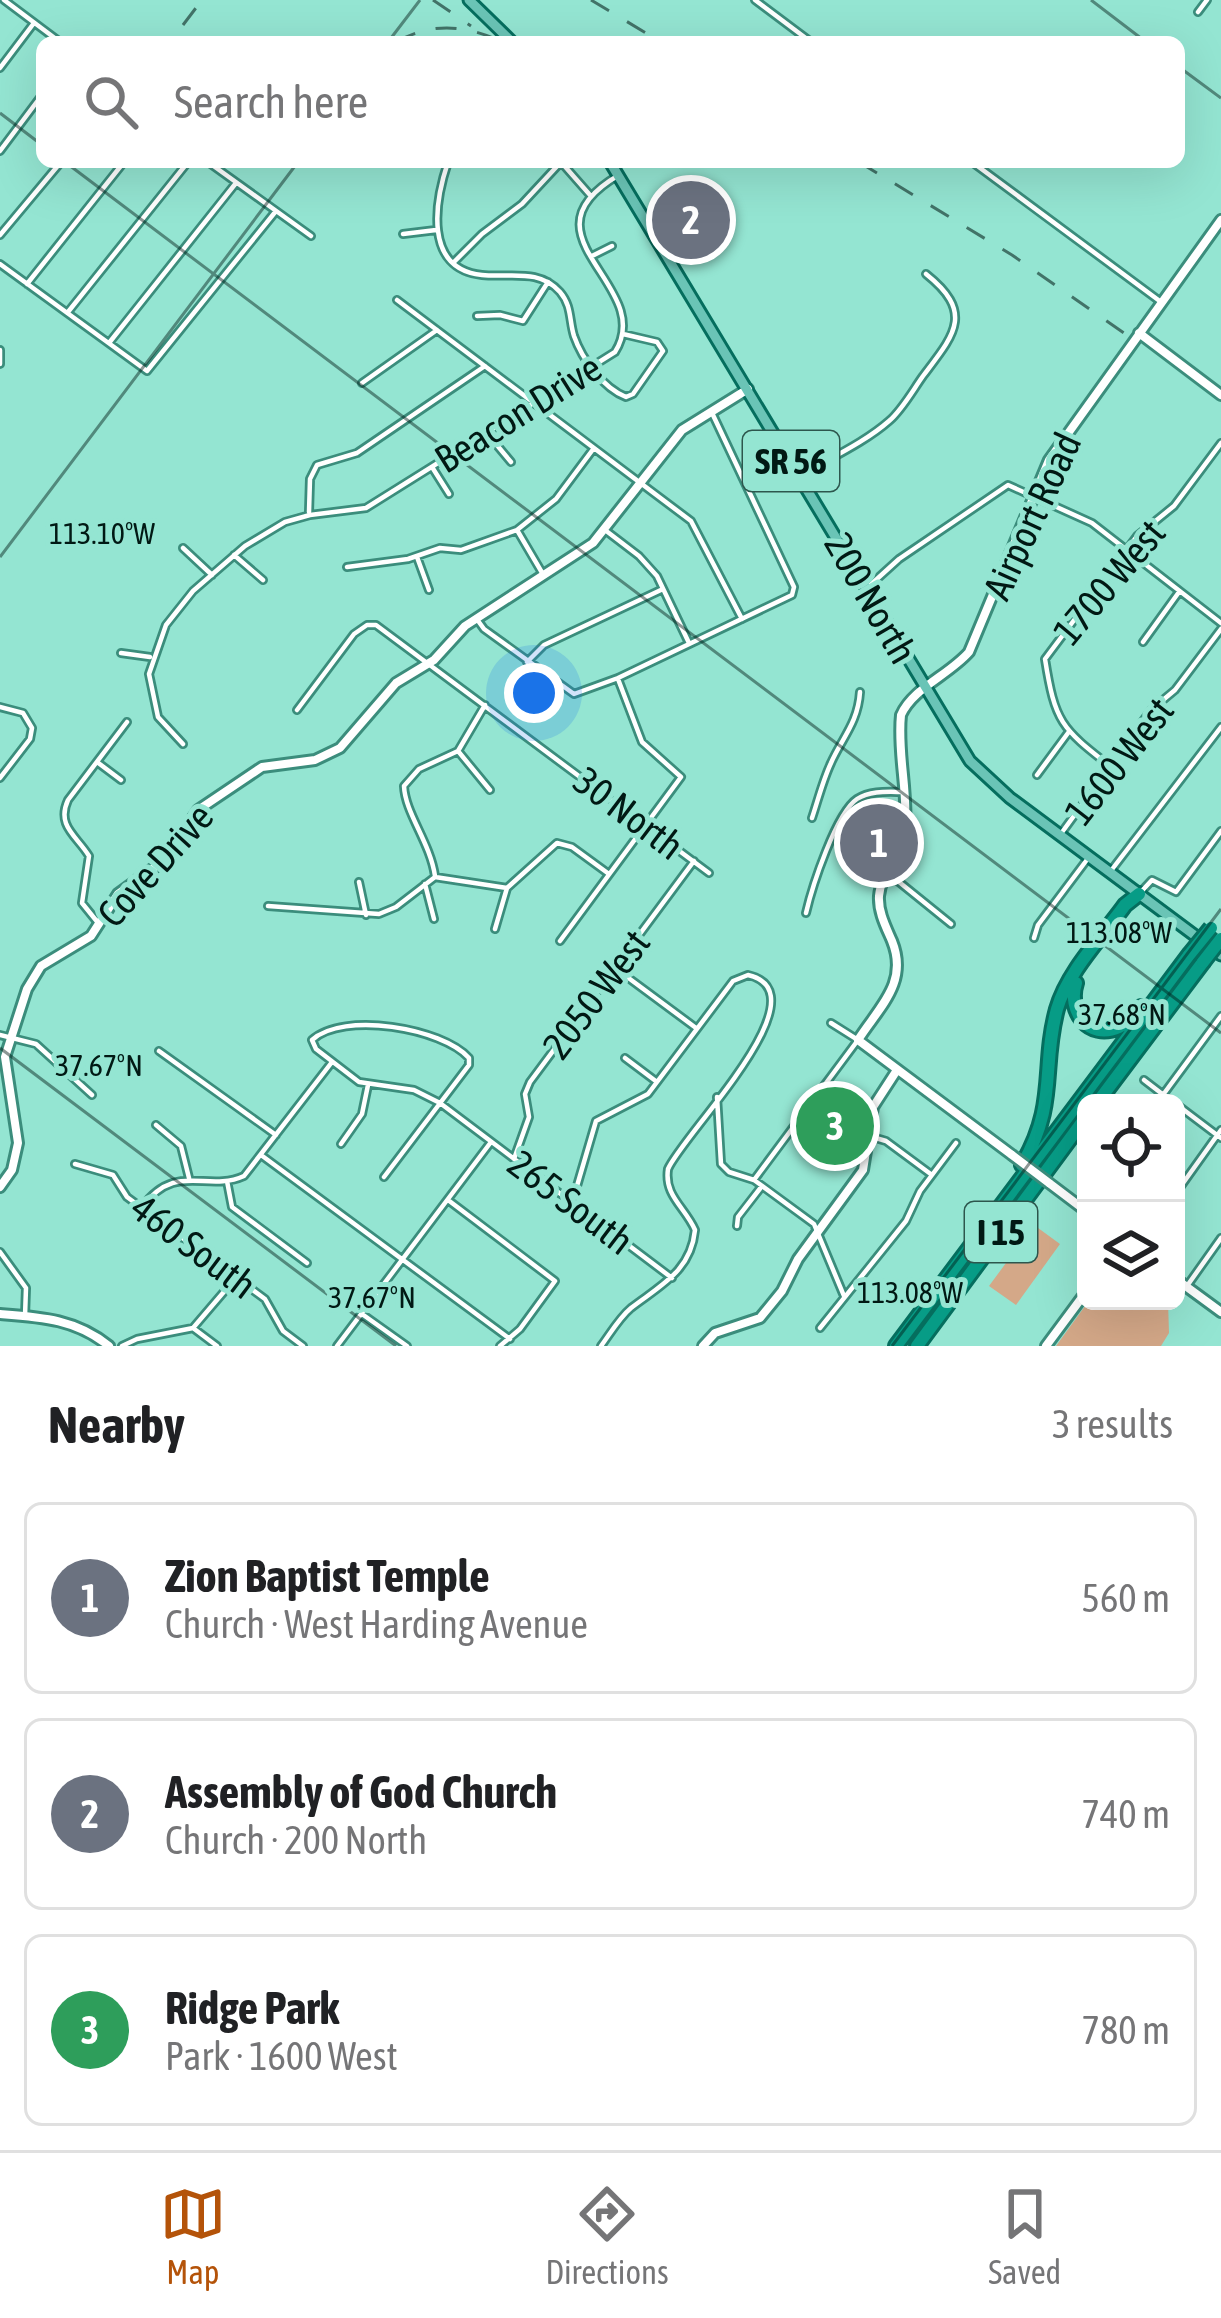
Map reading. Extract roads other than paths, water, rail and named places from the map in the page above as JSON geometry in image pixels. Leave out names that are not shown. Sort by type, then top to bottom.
[{"type":"highway","points":[[1139,894],[1074,985],[1072,1004],[1077,1015],[1096,1029],[1120,1027],[1184,961]]},
{"type":"highway","points":[[1000,1205],[1044,1118],[1062,996],[1125,905],[1139,894]]},
{"type":"highway","name":"I 15","points":[[1104,1094],[1203,962],[1221,917]]},
{"type":"highway","name":"I 15","points":[[896,1346],[1184,961],[1216,934]]},
{"type":"highway","name":"I 15","points":[[917,1346],[1077,1129]]},
{"type":"main road","points":[[470,0],[506,36]]},
{"type":"main road","name":"200 North","points":[[614,168],[924,689],[980,771],[1221,956]]},
{"type":"main road","name":"Airport Road","points":[[924,689],[969,652],[1034,495],[1068,430],[1221,220]]},
{"type":"main road","points":[[1139,333],[1221,395]]},
{"type":"main road","points":[[429,663],[476,618],[578,556],[682,430],[748,389]]},
{"type":"main road","name":"Cove Drive","points":[[0,1186],[12,1170],[18,1143],[5,1036],[37,972],[48,960],[82,943],[122,890],[166,859],[202,806],[262,767],[315,760],[340,748],[396,683],[429,663]]},
{"type":"main road","points":[[924,689],[908,701],[901,715],[904,838],[879,902],[896,950],[898,971],[890,996],[858,1040],[1077,1204]]},
{"type":"main road","points":[[703,1346],[715,1333],[750,1324],[769,1309],[863,1170],[875,1099],[897,1070]]},
{"type":"main road","points":[[1187,1286],[1221,1312]]},
{"type":"main road","points":[[1046,1346],[1077,1304]]},
{"type":"main road","points":[[0,1314],[64,1320],[109,1346]]},
{"type":"street","points":[[4,0],[52,36]]},
{"type":"street","points":[[754,0],[803,36]]},
{"type":"street","points":[[1198,12],[1207,0]]},
{"type":"street","points":[[0,68],[34,22]]},
{"type":"street","points":[[0,151],[36,102]]},
{"type":"street","points":[[0,131],[10,138]]},
{"type":"street","points":[[0,235],[56,168]]},
{"type":"street","points":[[26,284],[119,168]]},
{"type":"street","points":[[66,314],[183,168]]},
{"type":"street","points":[[216,168],[311,236]]},
{"type":"street","points":[[447,168],[436,230],[454,263],[475,274],[530,275],[548,282],[565,298],[575,338],[593,369],[620,395],[633,394],[663,351],[657,342],[622,334]]},
{"type":"street","points":[[454,263],[555,168]]},
{"type":"street","points":[[566,168],[590,195],[619,175]]},
{"type":"street","points":[[980,168],[1161,302]]},
{"type":"street","points":[[107,345],[236,183]]},
{"type":"street","name":"Beacon Drive","points":[[152,658],[176,610],[234,555],[285,522],[310,514],[366,508],[614,352],[622,334],[619,308],[579,226],[582,206],[590,195]]},
{"type":"street","points":[[0,264],[147,371],[276,211]]},
{"type":"street","points":[[403,234],[436,230]]},
{"type":"street","points":[[592,256],[612,246]]},
{"type":"street","points":[[800,476],[890,421],[952,338],[957,319],[954,305],[946,290],[926,274]]},
{"type":"street","points":[[477,316],[500,315],[524,322],[548,282]]},
{"type":"street","points":[[397,300],[694,518],[742,619]]},
{"type":"street","points":[[362,383],[436,330]]},
{"type":"street","points":[[0,364],[1,352]]},
{"type":"street","points":[[310,514],[310,478],[317,465],[357,454],[485,366]]},
{"type":"street","points":[[476,618],[484,629],[574,694],[618,678],[794,591],[711,411]]},
{"type":"street","points":[[486,432],[511,461]]},
{"type":"street","name":"1700 West","points":[[1068,734],[1050,688],[1045,658],[1140,533],[1174,506],[1221,443]]},
{"type":"street","points":[[347,567],[440,548],[469,548],[517,530],[556,499],[594,448]]},
{"type":"street","points":[[432,467],[449,494]]},
{"type":"street","points":[[866,589],[899,559],[1008,485],[1087,519],[1221,626]]},
{"type":"street","points":[[517,530],[544,576]]},
{"type":"street","points":[[604,530],[649,565],[689,643]]},
{"type":"street","points":[[183,548],[212,575]]},
{"type":"street","points":[[234,555],[262,580]]},
{"type":"street","points":[[416,556],[429,590]]},
{"type":"street","points":[[527,662],[544,645],[663,589]]},
{"type":"street","points":[[1143,642],[1179,592]]},
{"type":"street","name":"30 North","points":[[297,710],[354,634],[367,625],[376,626],[709,873]]},
{"type":"street","name":"1600 West","points":[[1060,835],[1151,710],[1175,690],[1221,626]]},
{"type":"street","points":[[121,653],[152,658],[149,674],[158,717],[183,744]]},
{"type":"street","points":[[560,941],[681,777],[641,742],[618,678]]},
{"type":"street","points":[[812,818],[831,760],[842,747],[859,706],[860,692]]},
{"type":"street","points":[[435,877],[427,841],[406,802],[404,786],[419,770],[458,751],[485,705]]},
{"type":"street","points":[[0,707],[26,716],[32,734],[0,778]]},
{"type":"street","points":[[99,924],[82,903],[88,853],[63,818],[68,800],[127,722]]},
{"type":"street","points":[[1110,872],[1221,727]]},
{"type":"street","points":[[1037,775],[1068,734],[1110,766]]},
{"type":"street","points":[[458,751],[490,790]]},
{"type":"street","points":[[97,762],[121,780]]},
{"type":"street","points":[[806,913],[844,812],[860,797],[904,792]]},
{"type":"street","points":[[836,831],[951,924]]},
{"type":"street","points":[[1139,894],[1152,880],[1176,892],[1221,831]]},
{"type":"street","points":[[495,929],[507,888],[557,843],[572,847],[609,874]]},
{"type":"street","points":[[1034,938],[1038,925],[1089,857]]},
{"type":"street","name":"2050 West","points":[[514,1159],[530,1118],[525,1094],[530,1082],[694,861]]},
{"type":"street","points":[[268,906],[366,915],[388,911],[435,877],[507,888]]},
{"type":"street","points":[[359,882],[366,915]]},
{"type":"street","points":[[425,883],[434,919]]},
{"type":"street","points":[[615,968],[696,1028]]},
{"type":"street","points":[[572,1203],[596,1121],[641,1100],[726,988],[748,975],[761,980],[772,994],[765,1031],[668,1169],[673,1199],[695,1230],[690,1256],[672,1278],[632,1308],[601,1346]]},
{"type":"street","points":[[1164,1094],[1221,1016]]},
{"type":"street","points":[[754,1180],[858,1040],[831,1024]]},
{"type":"street","points":[[384,1177],[469,1065],[466,1053],[446,1039],[362,1025],[318,1034],[312,1040],[332,1062],[368,1085],[414,1090],[440,1103]]},
{"type":"street","points":[[5,1036],[36,1044],[92,1095]]},
{"type":"street","points":[[159,1052],[276,1135]]},
{"type":"street","points":[[625,1058],[657,1082]]},
{"type":"street","points":[[142,1208],[154,1192],[189,1178],[227,1181],[244,1176],[332,1062]]},
{"type":"street","points":[[1144,1080],[1162,1094]]},
{"type":"street","points":[[340,1144],[362,1114],[368,1085]]},
{"type":"street","points":[[717,1097],[722,1164],[729,1172],[754,1180],[814,1224],[844,1297]]},
{"type":"street","name":"265 South","points":[[440,1103],[672,1278]]},
{"type":"street","points":[[1185,1111],[1220,1134],[1185,1180]]},
{"type":"street","points":[[156,1125],[181,1146],[189,1178]]},
{"type":"street","points":[[869,1136],[886,1141],[932,1175]]},
{"type":"street","points":[[337,1346],[491,1142]]},
{"type":"street","points":[[820,1328],[906,1221],[956,1144]]},
{"type":"street","points":[[261,1155],[510,1339]]},
{"type":"street","name":"460 South","points":[[75,1164],[107,1171],[127,1197],[265,1299],[283,1331],[303,1346]]},
{"type":"street","points":[[227,1181],[232,1207],[308,1263]]},
{"type":"street","points":[[737,1226],[738,1217],[762,1186]]},
{"type":"street","points":[[448,1200],[555,1281],[500,1346]]},
{"type":"street","points":[[1187,1286],[1221,1238]]},
{"type":"street","points":[[0,1252],[26,1288],[25,1316]]},
{"type":"street","points":[[122,1346],[194,1328],[234,1280]]},
{"type":"street","points":[[362,1314],[407,1346]]},
{"type":"street","points":[[194,1328],[217,1346]]},
{"type":"railway","points":[[183,25],[202,0]]},
{"type":"railway","points":[[433,0],[471,26]]},
{"type":"railway","points":[[591,0],[651,36]]},
{"type":"railway","points":[[410,36],[444,28],[487,36]]},
{"type":"railway","points":[[869,168],[1012,255],[1124,333]]},
{"type":"place","name":"Assembly of God Church","points":[[691,220]]},
{"type":"place","name":"Zion Baptist Temple","points":[[879,843]]},
{"type":"place","name":"Ridge Park","points":[[835,1126]]}]
